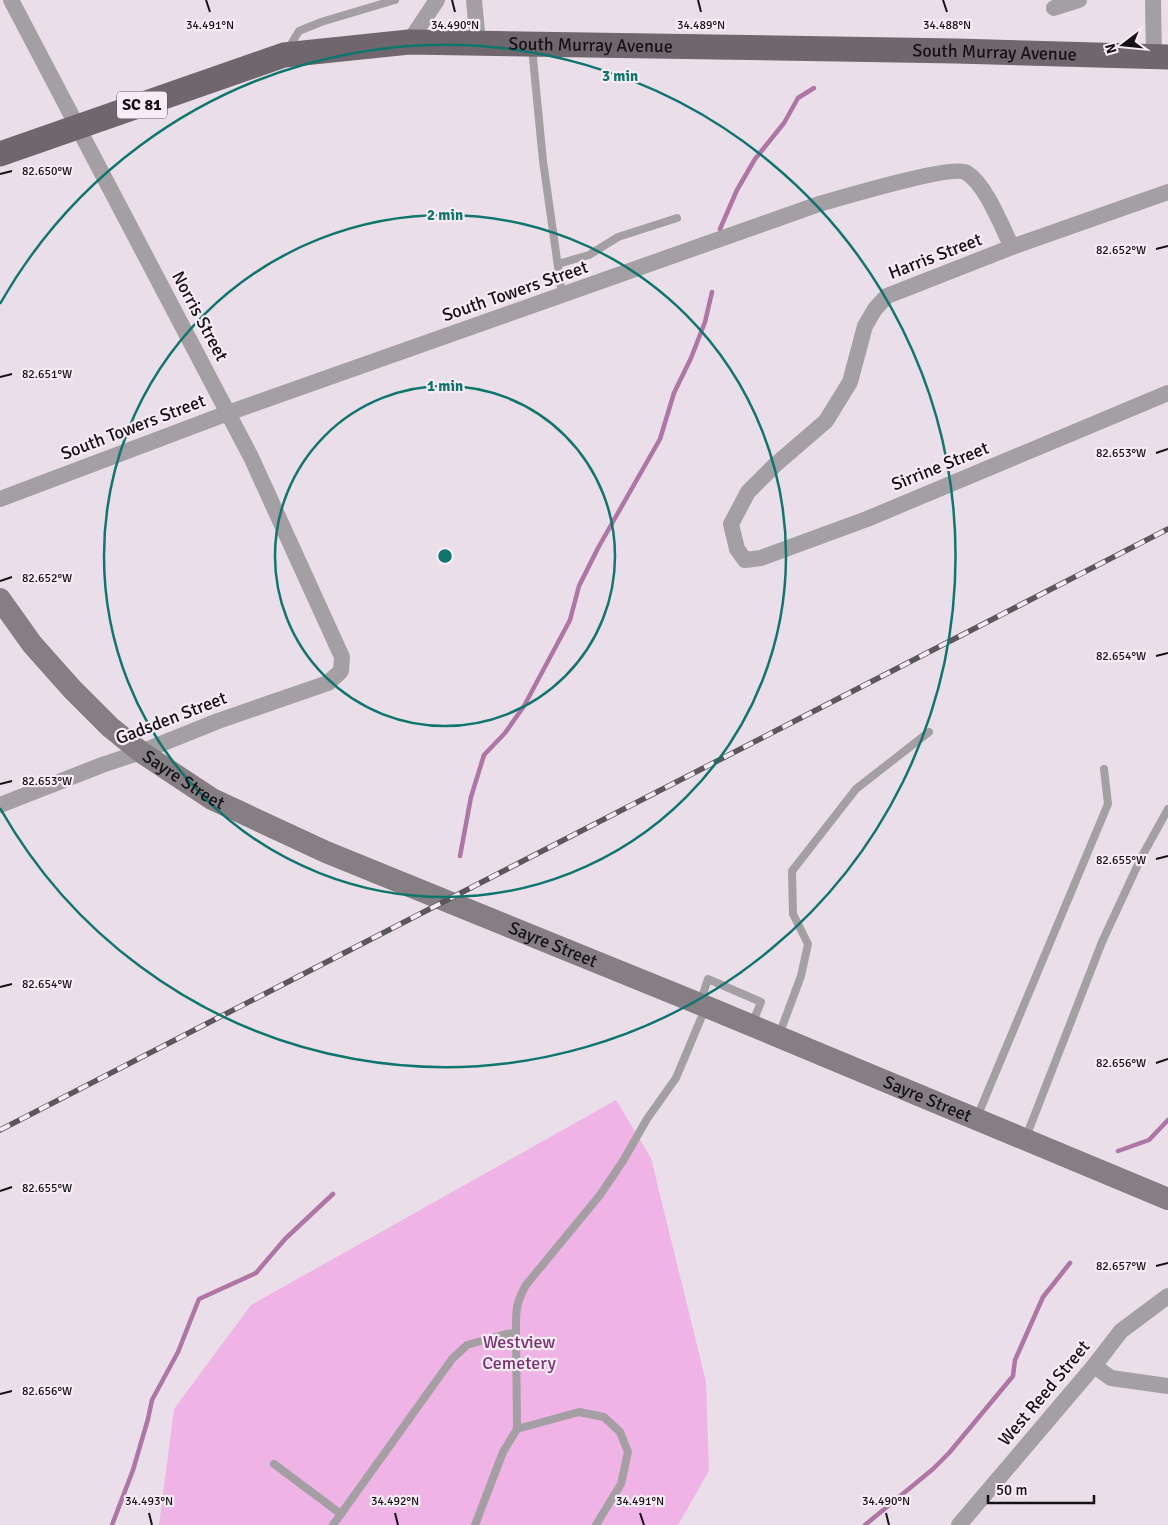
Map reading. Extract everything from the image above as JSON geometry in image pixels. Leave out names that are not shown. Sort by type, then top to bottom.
[{"type":"main road","name":"South Murray Avenue","points":[[0,154],[284,55],[409,42],[956,51],[1161,57]]},
{"type":"main road","name":"Sayre Street","points":[[0,599],[32,644],[72,689],[110,727],[141,752],[212,799],[326,852],[703,1005],[1168,1199]]},
{"type":"street","name":"Norris Street","points":[[11,0],[251,457],[342,657]]},
{"type":"street","points":[[409,42],[437,0]]},
{"type":"street","points":[[474,0],[478,43]]},
{"type":"street","points":[[1054,8],[1079,0]]},
{"type":"street","points":[[1153,0],[1161,57]]},
{"type":"street","name":"South Towers Street","points":[[0,499],[228,413],[819,204],[948,171],[964,171],[974,179],[989,200],[1012,247]]},
{"type":"street","name":"Harris Street","points":[[735,542],[731,524],[748,492],[775,465],[826,421],[850,382],[865,326],[875,309],[887,296],[1012,247],[1168,192]]},
{"type":"street","name":"Sirrine Street","points":[[735,542],[737,549],[745,560],[761,558],[867,518],[1168,393]]},
{"type":"street","name":"Gadsden Street","points":[[0,805],[218,721],[328,683],[341,671],[342,657]]},
{"type":"street","name":"West Reed Street","points":[[959,1525],[1094,1366],[1121,1331],[1168,1296]]},
{"type":"street","points":[[1094,1366],[1111,1378],[1168,1386]]},
{"type":"lane","points":[[284,55],[299,31],[321,22],[395,0]]},
{"type":"lane","points":[[531,44],[543,161],[562,296]]},
{"type":"lane","points":[[558,264],[589,256],[618,237],[677,218]]},
{"type":"lane","points":[[778,1036],[801,976],[808,944],[793,914],[792,871],[856,789],[929,732]]},
{"type":"lane","points":[[977,1119],[1108,804],[1104,769]]},
{"type":"lane","points":[[1025,1139],[1102,942],[1141,858],[1168,809]]},
{"type":"lane","points":[[475,1525],[503,1452],[517,1429],[516,1308],[519,1297],[526,1285],[600,1195],[676,1078],[703,1005]]},
{"type":"lane","points":[[333,1525],[452,1359],[468,1345],[516,1333]]},
{"type":"lane","points":[[517,1429],[579,1412],[604,1417],[620,1432],[628,1452],[621,1484],[596,1525]]},
{"type":"lane","points":[[274,1464],[341,1514]]},
{"type":"green space","name":"Westview Cemetery","points":[[616,1100],[651,1158],[706,1382],[709,1471],[678,1525],[159,1525],[174,1409],[251,1305]]},
{"type":"waterway","points":[[720,229],[737,190],[755,159],[784,123],[798,98],[814,88]]},
{"type":"waterway","points":[[460,856],[471,797],[484,755],[505,733],[524,706],[570,620],[579,586],[598,548],[660,439],[674,393],[691,358],[705,322],[712,292]]},
{"type":"waterway","points":[[1118,1151],[1149,1140],[1168,1120]]},
{"type":"waterway","points":[[112,1525],[133,1470],[152,1400],[178,1352],[199,1299],[256,1273],[285,1239],[333,1194]]},
{"type":"waterway","points":[[865,1525],[933,1469],[949,1453],[1013,1376],[1015,1360],[1043,1297],[1070,1263]]},
{"type":"railway","points":[[0,1130],[1168,529]]}]
